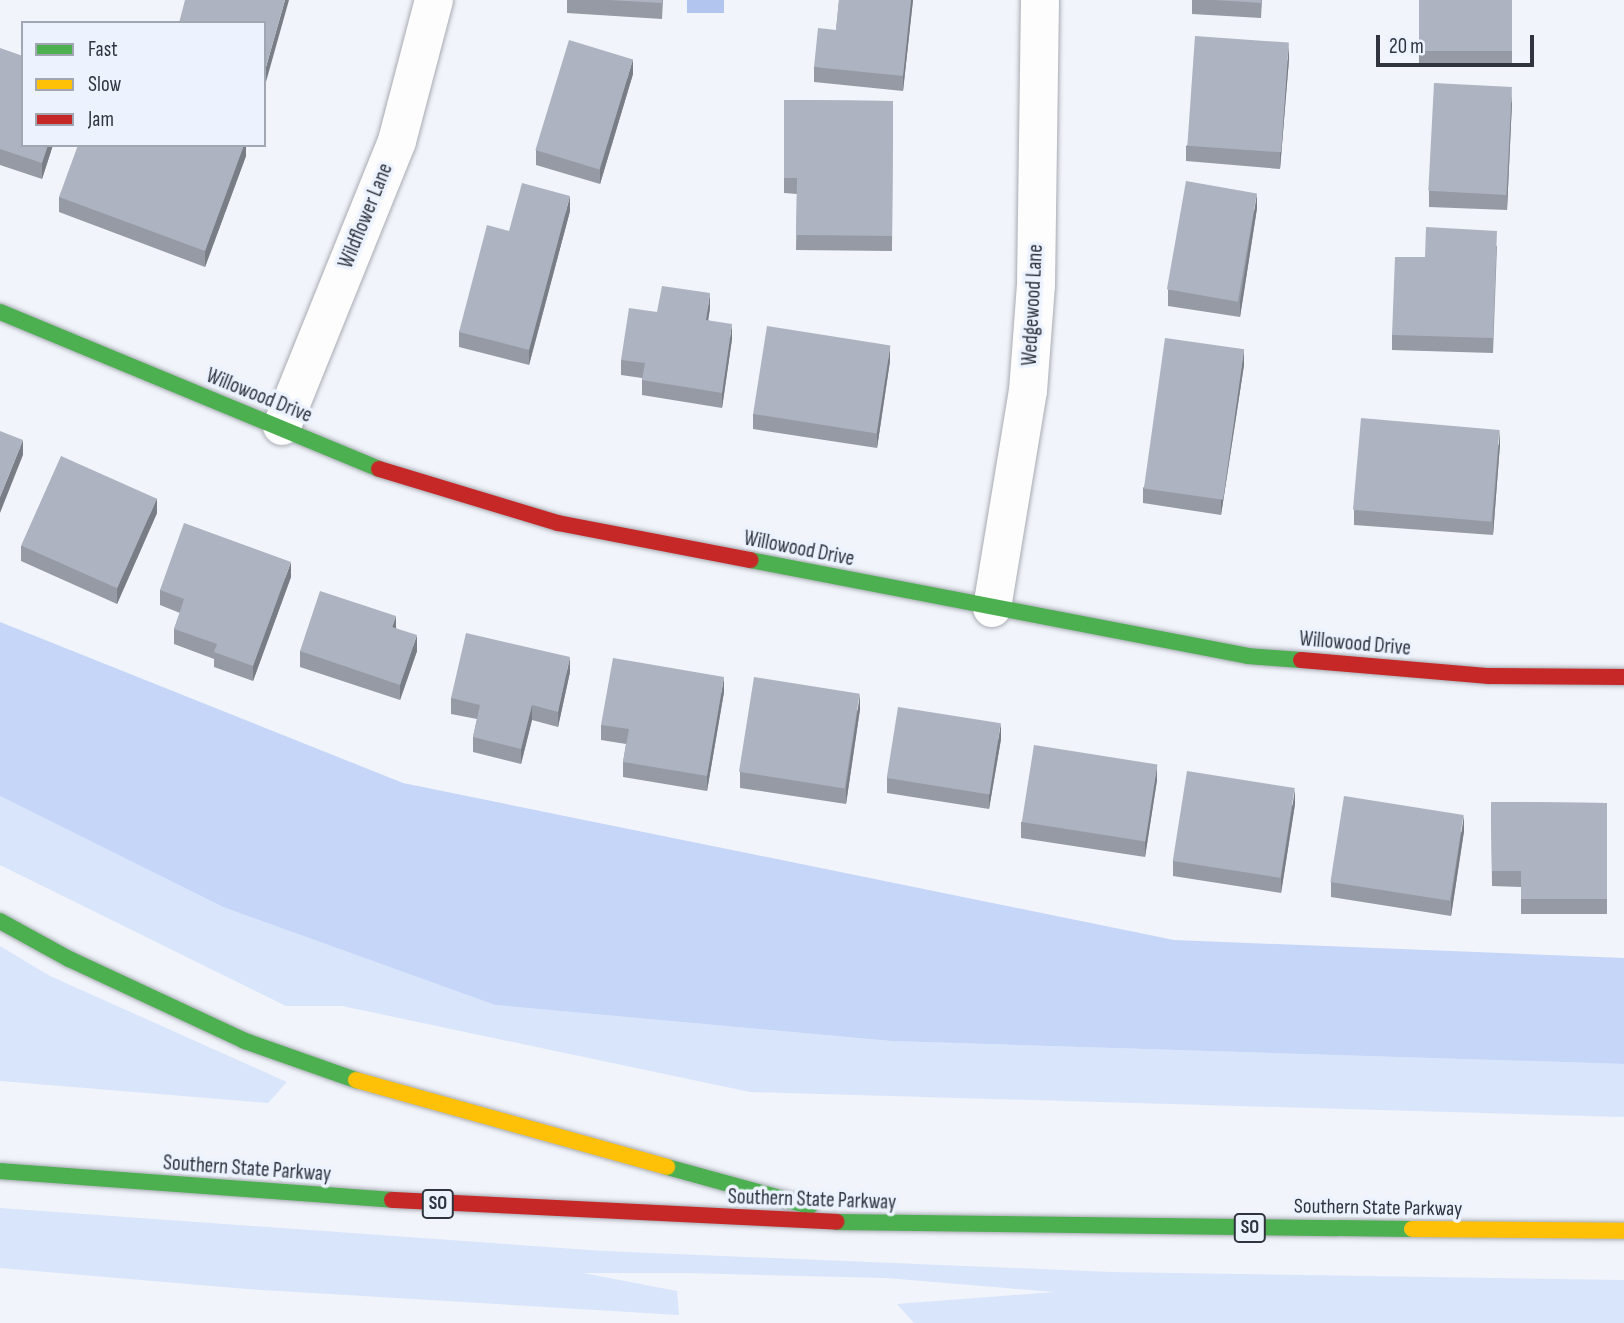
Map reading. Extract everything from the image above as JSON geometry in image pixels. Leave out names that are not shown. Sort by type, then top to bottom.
[{"type":"main road","name":"Willowood Drive","points":[[0,312],[282,426],[382,470],[558,523],[1248,656],[1489,676],[1624,677]]},
{"type":"main road","points":[[0,921],[69,959],[244,1041],[399,1095],[876,1224]]},
{"type":"main road","name":"Southern State Parkway","points":[[0,1171],[458,1205],[876,1224],[1624,1231]]},
{"type":"street","name":"Wildflower Lane","points":[[282,426],[397,141],[434,0]]},
{"type":"street","name":"Wedgewood Lane","points":[[992,608],[1028,391],[1036,285],[1040,0]]},
{"type":"shaded area","points":[[687,0],[724,0],[724,13],[687,13]]},
{"type":"shaded area","points":[[0,622],[403,783],[1174,940],[1624,958],[1624,1064],[891,1041],[495,1005],[223,907],[0,796]]},
{"type":"shaded area","points":[[0,796],[223,907],[495,1005],[891,1041],[1624,1064],[1624,1117],[750,1092],[342,1006],[286,1006],[0,865]]},
{"type":"shaded area","points":[[0,946],[50,976],[287,1082],[268,1103],[0,1081]]},
{"type":"shaded area","points":[[0,1208],[604,1251],[1111,1272],[1624,1280],[1624,1323],[914,1323],[897,1304],[1055,1292],[886,1278],[685,1273],[583,1273],[677,1291],[679,1315],[247,1289],[0,1268]]},
{"type":"building","points":[[185,0],[285,0],[266,67],[266,21],[180,21]]},
{"type":"building","points":[[608,0],[662,0],[662,3]]},
{"type":"building","points":[[839,0],[911,0],[903,76],[814,67],[818,28],[836,30]]},
{"type":"building","points":[[1215,0],[1261,0],[1261,3]]},
{"type":"building","points":[[1419,0],[1512,0],[1512,51],[1419,51]]},
{"type":"building","points":[[1195,36],[1289,43],[1281,152],[1187,146]]},
{"type":"building","points":[[569,40],[633,60],[599,170],[535,150]]},
{"type":"building","points":[[0,48],[21,55],[21,147],[47,147],[42,163],[0,149]]},
{"type":"building","points":[[1434,83],[1512,87],[1506,195],[1428,191]]},
{"type":"building","points":[[784,100],[893,101],[892,236],[796,235],[797,178],[784,178]]},
{"type":"building","points":[[77,147],[243,147],[205,251],[59,197]]},
{"type":"building","points":[[1186,181],[1257,194],[1238,302],[1167,289]]},
{"type":"building","points":[[522,183],[570,196],[529,350],[459,332],[487,225],[509,231]]},
{"type":"building","points":[[1426,227],[1497,231],[1493,338],[1392,335],[1395,257],[1425,257]]},
{"type":"building","points":[[662,286],[710,293],[706,320],[732,324],[722,393],[642,380],[645,363],[621,360],[629,308],[657,312]]},
{"type":"building","points":[[767,326],[890,346],[877,433],[753,414]]},
{"type":"building","points":[[1165,338],[1244,349],[1223,500],[1144,489]]},
{"type":"building","points":[[1361,418],[1499,430],[1491,522],[1353,510]]},
{"type":"building","points":[[0,431],[23,440],[0,497]]},
{"type":"building","points":[[61,456],[157,499],[117,588],[21,546]]},
{"type":"building","points":[[184,523],[291,562],[253,666],[214,652],[217,644],[174,629],[184,599],[160,590]]},
{"type":"building","points":[[320,591],[396,616],[392,627],[417,635],[400,685],[300,651]]},
{"type":"building","points":[[466,633],[570,657],[558,712],[532,705],[521,749],[473,737],[480,705],[451,698]]},
{"type":"building","points":[[613,658],[724,677],[707,776],[623,762],[629,729],[601,725]]},
{"type":"building","points":[[754,677],[860,694],[845,789],[739,772]]},
{"type":"building","points":[[898,707],[1001,723],[989,794],[887,778]]},
{"type":"building","points":[[1034,745],[1157,765],[1145,842],[1022,822]]},
{"type":"building","points":[[1187,771],[1295,788],[1280,878],[1173,861]]},
{"type":"building","points":[[1344,796],[1464,815],[1450,901],[1330,882]]},
{"type":"building","points":[[1491,802],[1607,803],[1607,899],[1521,899],[1521,871],[1492,871]]},
{"type":"traffic: fast","points":[[0,312],[379,469]]},
{"type":"traffic: fast","points":[[750,560],[1248,656],[1301,660]]},
{"type":"traffic: fast","points":[[0,921],[69,959],[245,1041],[356,1080]]},
{"type":"traffic: fast","points":[[667,1167],[810,1206]]},
{"type":"traffic: fast","points":[[0,1171],[392,1200]]},
{"type":"traffic: fast","points":[[836,1222],[1412,1229]]},
{"type":"traffic: slow","points":[[356,1080],[667,1167]]},
{"type":"traffic: slow","points":[[1412,1229],[1624,1231]]},
{"type":"traffic: jam","points":[[379,469],[558,523],[750,560]]},
{"type":"traffic: jam","points":[[1301,660],[1489,676],[1624,677]]},
{"type":"traffic: jam","points":[[392,1200],[836,1222]]}]
